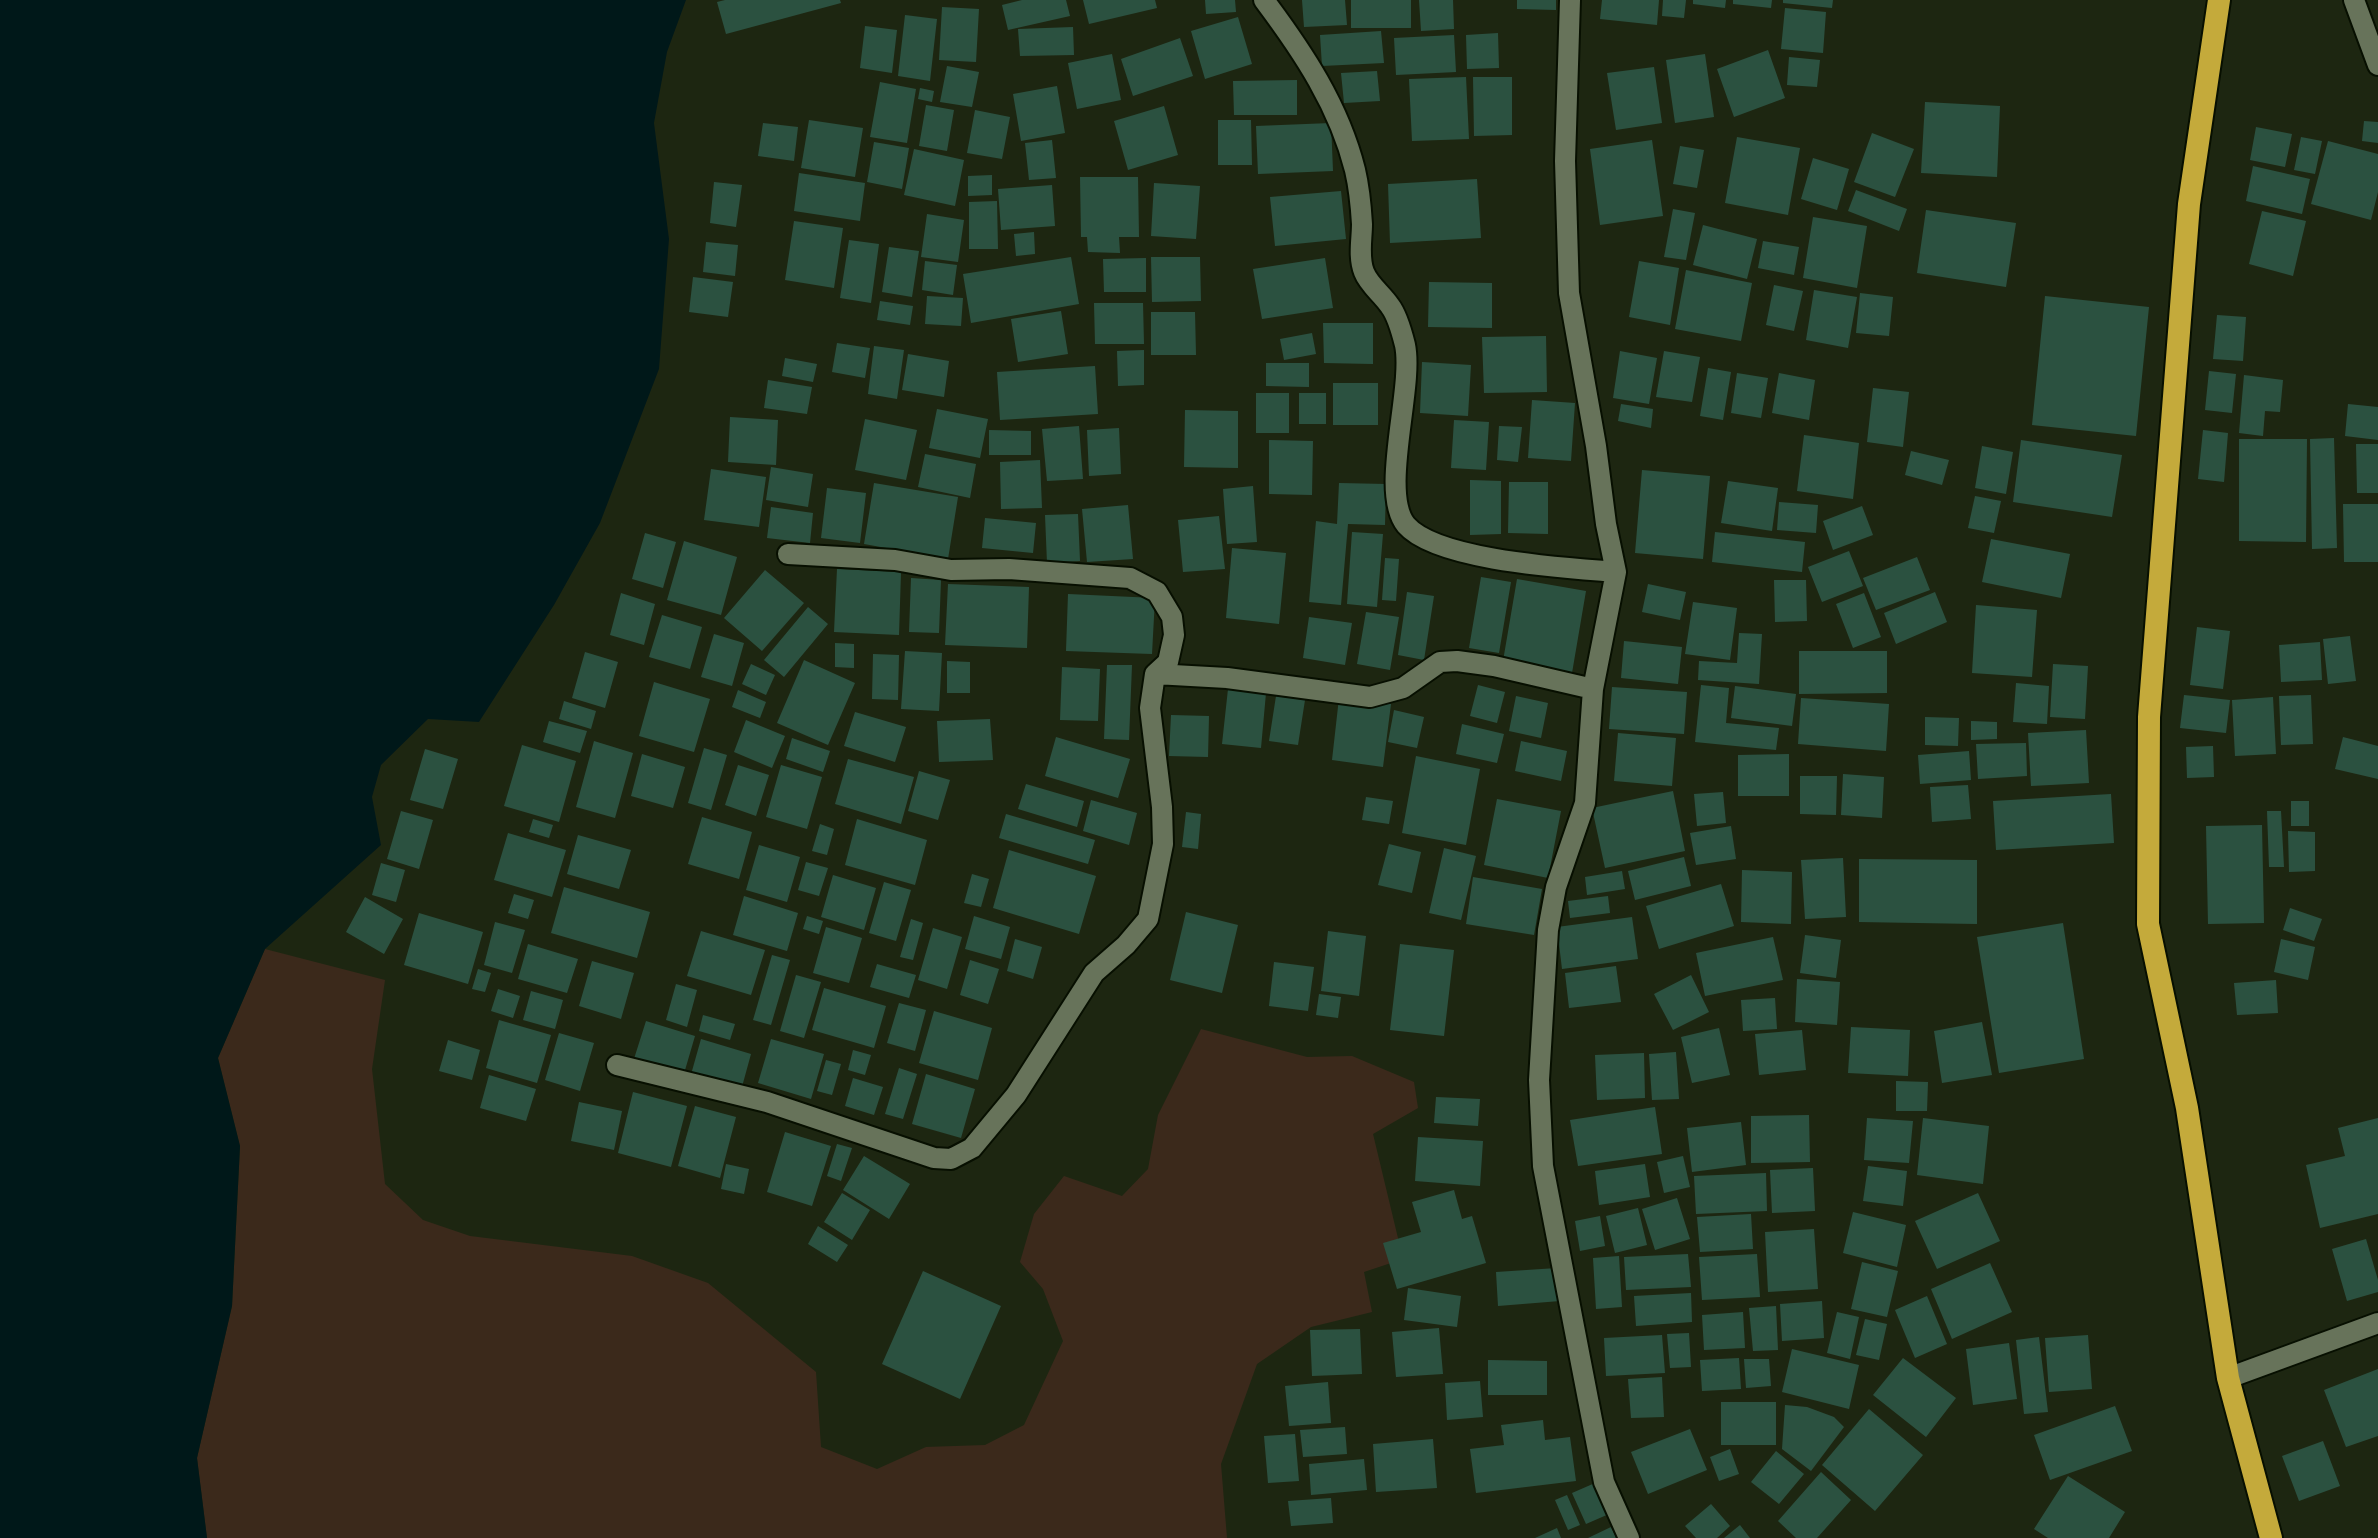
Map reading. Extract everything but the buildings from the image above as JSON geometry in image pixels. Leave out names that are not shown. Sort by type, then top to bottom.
[{"type":"highway","points":[[2219,0],[2189,204],[2149,717],[2148,924],[2187,1108],[2228,1378],[2271,1538]]},
{"type":"street","points":[[1264,0],[1316,73],[1344,137],[1355,171],[1362,221],[1363,271],[1391,307],[1405,345],[1406,365],[1396,473],[1400,511],[1406,524],[1423,539],[1480,555],[1550,567],[1616,572]]},
{"type":"street","points":[[1570,0],[1565,161],[1569,293],[1616,572],[1593,689],[1585,803],[1556,887],[1548,930],[1539,1080],[1543,1166],[1604,1482],[1629,1538]]},
{"type":"street","points":[[2354,0],[2378,65]]},
{"type":"street","points":[[617,1065],[767,1102],[934,1158],[951,1159],[972,1148],[1016,1095],[1094,973],[1126,945],[1148,919],[1163,844],[1162,807],[1150,708],[1155,674],[1168,662],[1174,635],[1172,617],[1157,592],[1130,578],[1009,569],[951,570],[895,560],[788,554]]},
{"type":"street","points":[[1155,674],[1227,678],[1370,697],[1403,688],[1440,662],[1457,661],[1494,666],[1593,689]]},
{"type":"street","points":[[2228,1378],[2378,1323]]},
{"type":"shaded area","points":[[265,949],[385,980],[372,1069],[385,1184],[423,1220],[470,1236],[632,1256],[708,1283],[816,1372],[821,1447],[877,1469],[926,1447],[985,1445],[1024,1425],[1063,1341],[1043,1289],[1020,1262],[1034,1214],[1064,1176],[1122,1196],[1148,1169],[1158,1115],[1201,1029],[1307,1057],[1352,1056],[1414,1082],[1418,1108],[1373,1134],[1403,1259],[1364,1272],[1372,1312],[1311,1327],[1257,1364],[1221,1464],[1227,1538],[207,1538],[197,1458],[232,1306],[240,1146],[218,1058]]},
{"type":"water","points":[[0,0],[686,0],[667,52],[654,123],[669,239],[659,369],[600,523],[554,605],[479,722],[428,719],[381,765],[372,797],[381,845],[265,949],[218,1058],[240,1146],[232,1306],[197,1458],[207,1538],[0,1538]]}]
